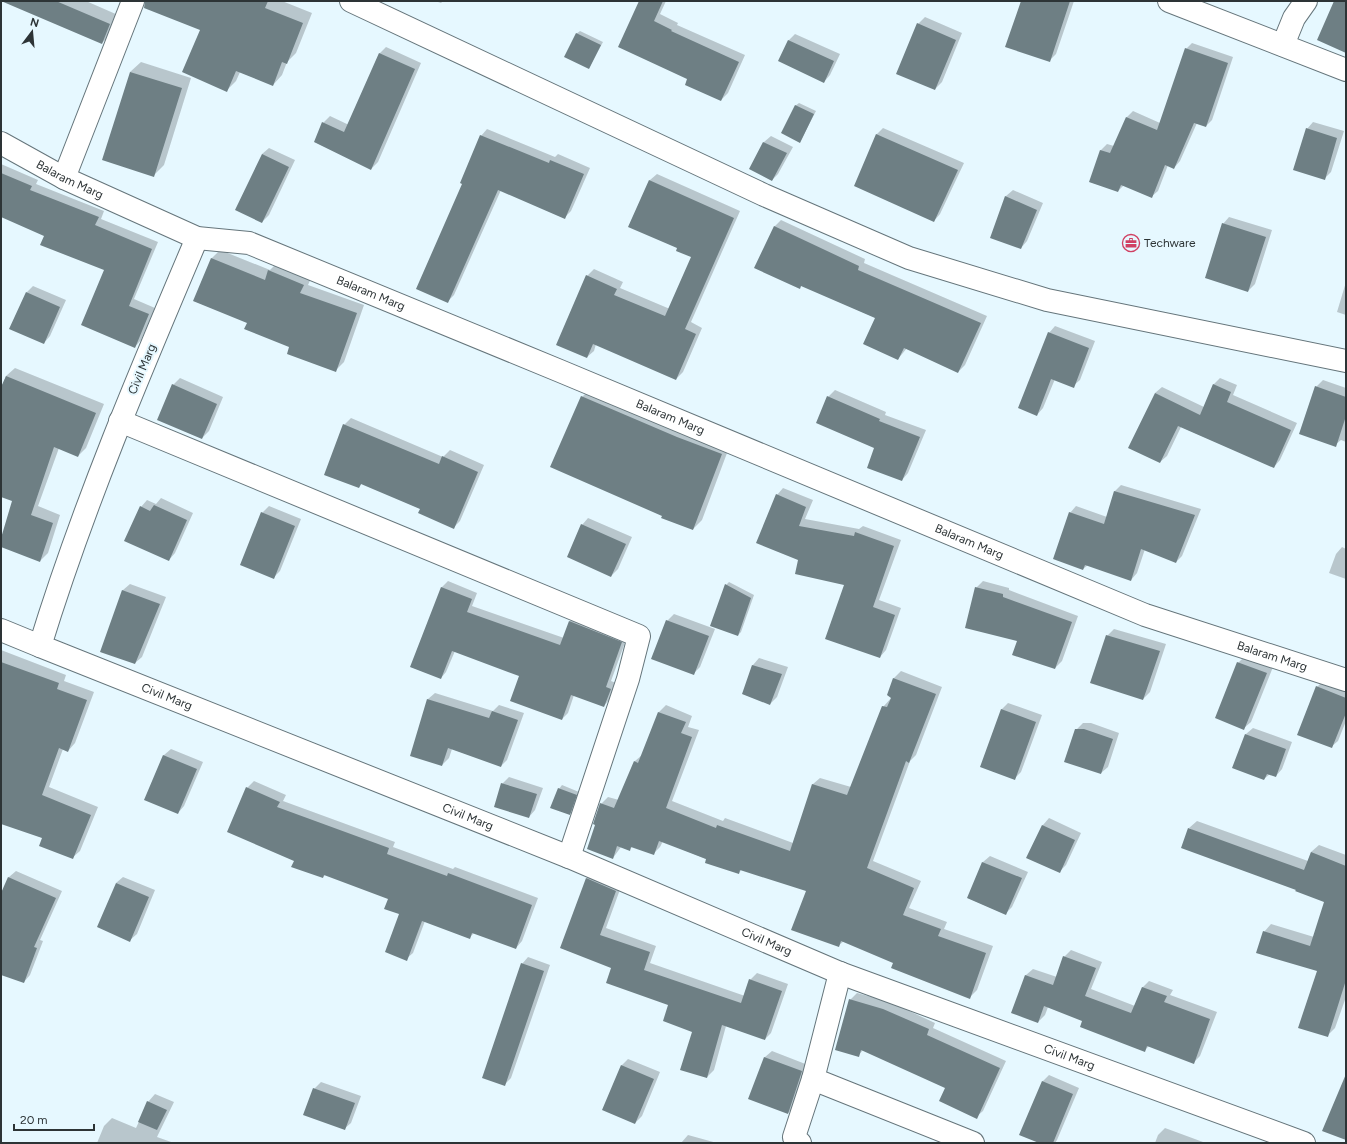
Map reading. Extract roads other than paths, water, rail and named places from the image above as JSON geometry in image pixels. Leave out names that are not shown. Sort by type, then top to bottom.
[{"type":"street","points":[[64,178],[133,1]]},
{"type":"street","points":[[350,1],[764,195],[909,258],[1047,300],[1346,361]]},
{"type":"street","points":[[1169,1],[1346,70]]},
{"type":"street","points":[[1283,45],[1294,18],[1306,1]]},
{"type":"street","name":"Balaram Marg","points":[[1,143],[64,178],[197,238],[249,243],[560,370],[1145,615],[1346,680]]},
{"type":"street","name":"Civil Marg","points":[[197,238],[120,421],[63,571],[40,646],[569,857],[840,973],[1304,1143]]},
{"type":"street","points":[[120,421],[639,636],[628,679],[569,857]]},
{"type":"street","points":[[1,630],[40,646]]},
{"type":"street","points":[[800,1143],[794,1137],[813,1079],[840,973]]},
{"type":"street","points":[[813,1079],[973,1143]]},
{"type":"place","name":"Techware","points":[[1131,243]]}]
